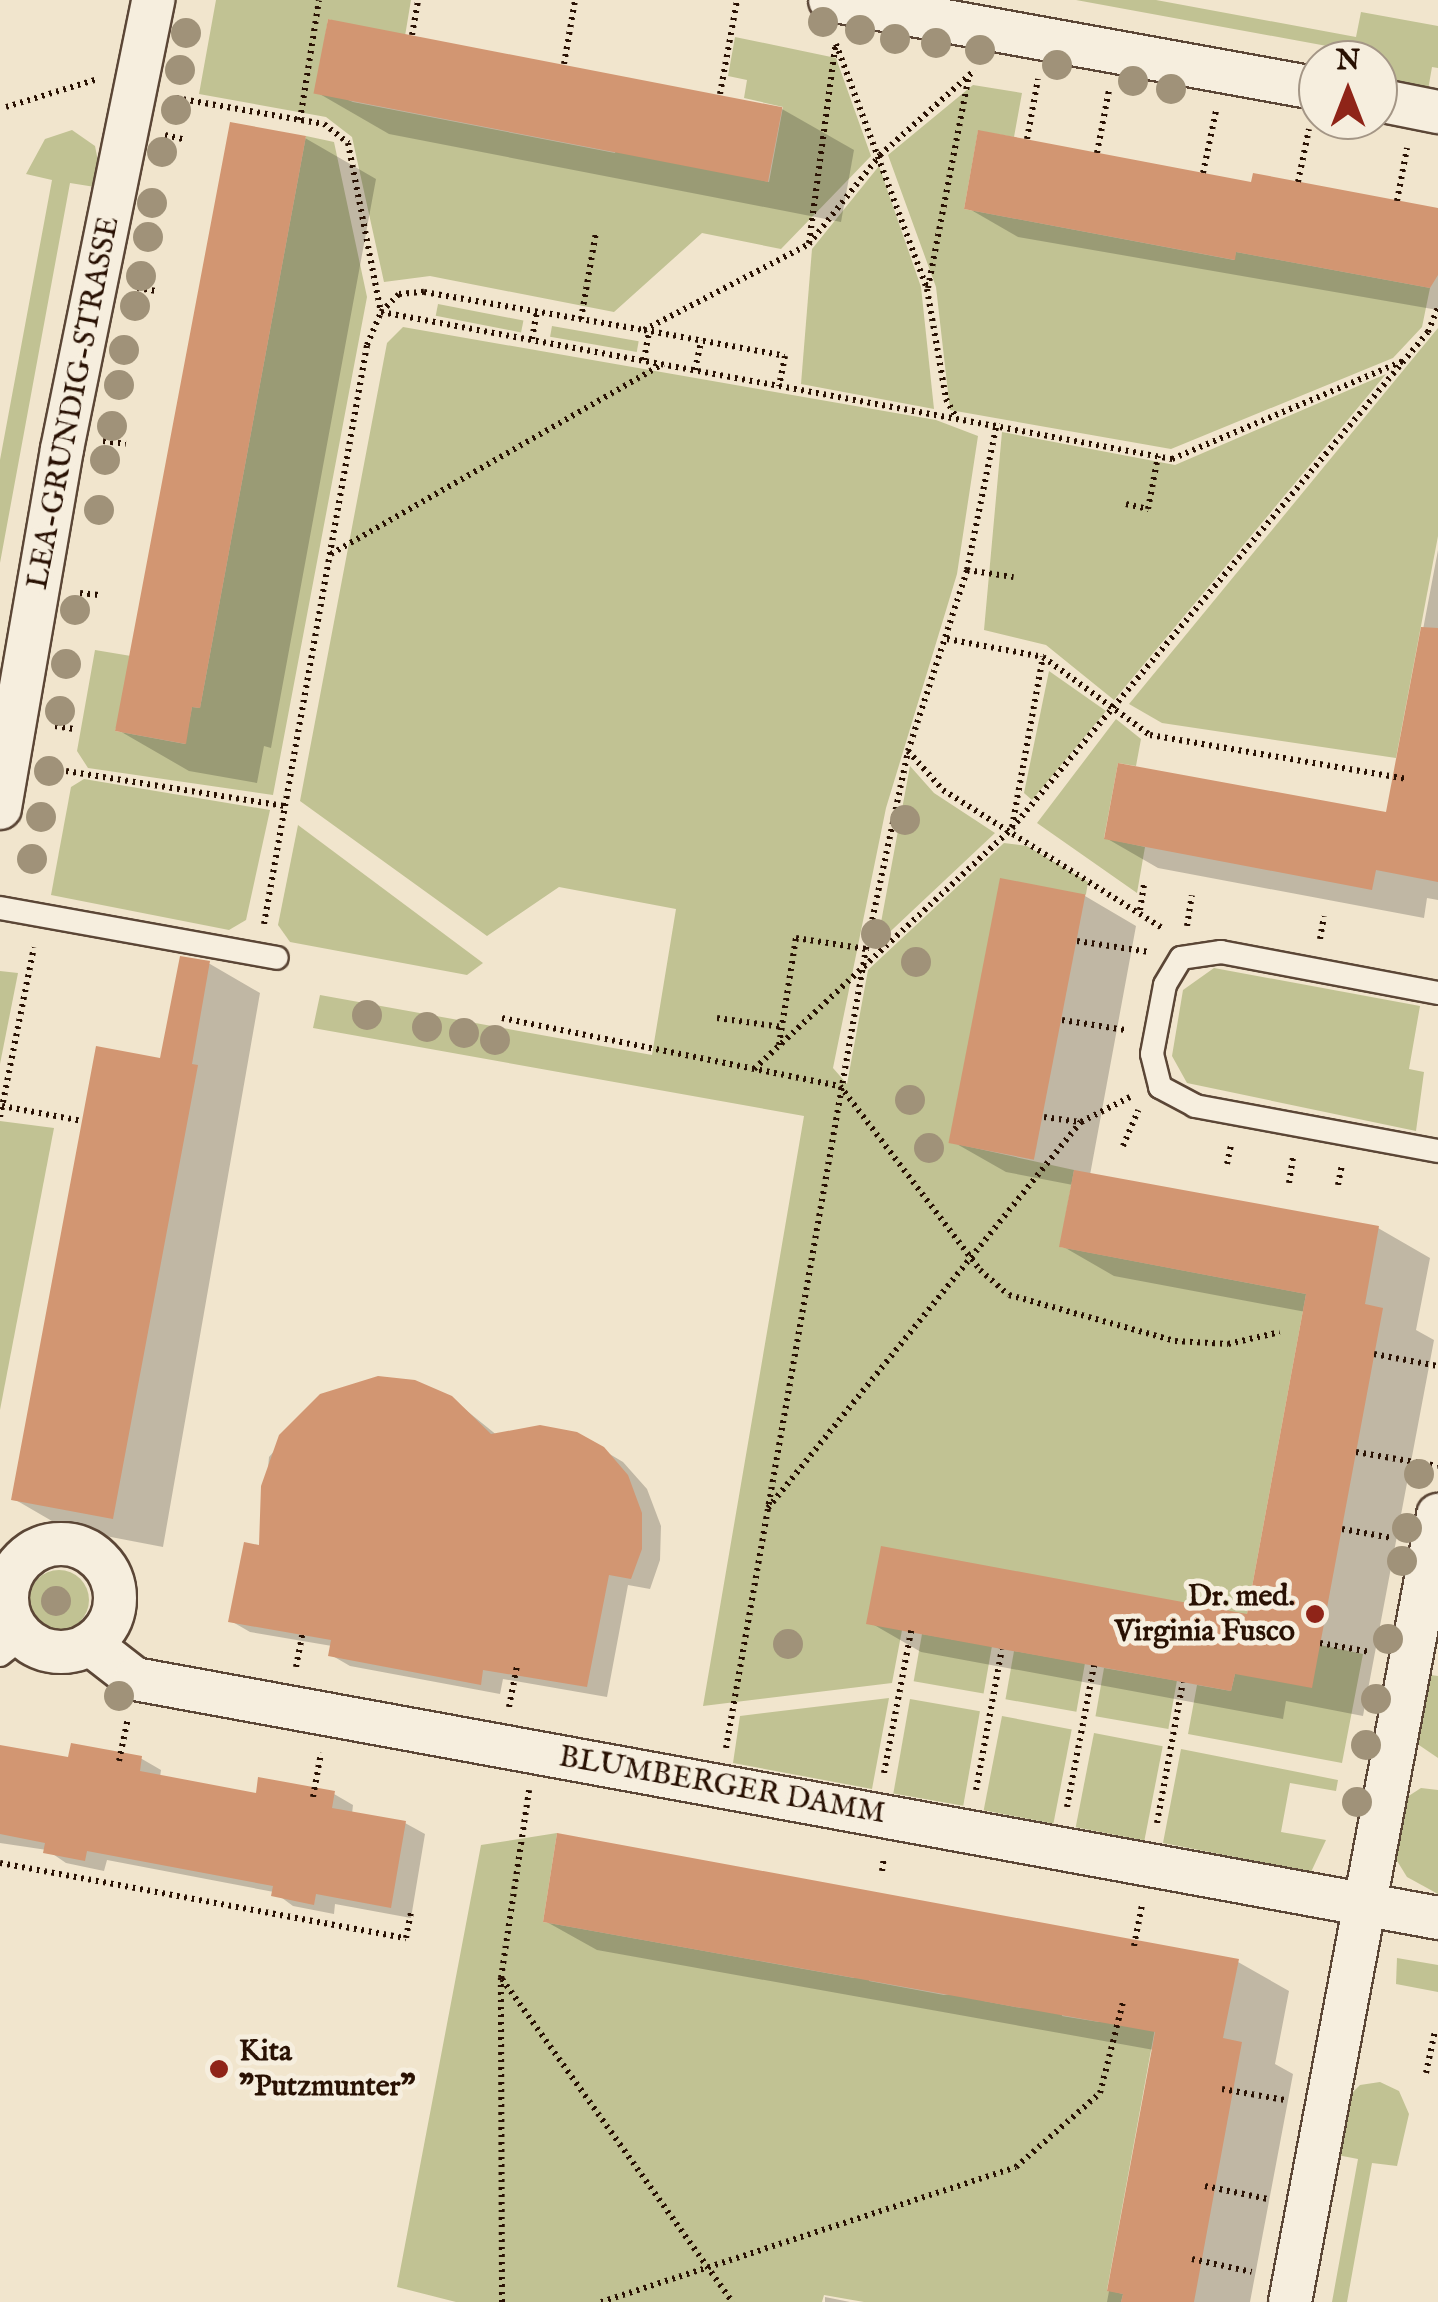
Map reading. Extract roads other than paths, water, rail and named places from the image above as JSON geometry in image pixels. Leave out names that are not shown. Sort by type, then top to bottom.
[{"type":"street","name":"LEA-GRUNDIG-STRASSE","points":[[0,808],[62,449],[153,0]]},
{"type":"street","points":[[830,0],[1298,85]]},
{"type":"street","points":[[1290,2302],[1438,1514]]},
{"type":"street","points":[[64,1544],[95,1556],[113,1584],[112,1617],[90,1644],[58,1652],[11,1646],[10,1578],[31,1552],[64,1544]]},
{"type":"street","name":"BLUMBERGER DAMM","points":[[90,1644],[135,1678],[617,1769],[720,1782],[1438,1918]]},
{"type":"lane","points":[[0,908],[268,956]]},
{"type":"lane","points":[[1438,993],[1221,952],[1178,962],[1164,985],[1152,1054],[1160,1088],[1195,1106],[1438,1151]]},
{"type":"place","name":"Dr. med. Virginia Fusco","points":[[1315,1614]]},
{"type":"place","name":"Kita \"Putzmunter\"","points":[[219,2069]]}]
